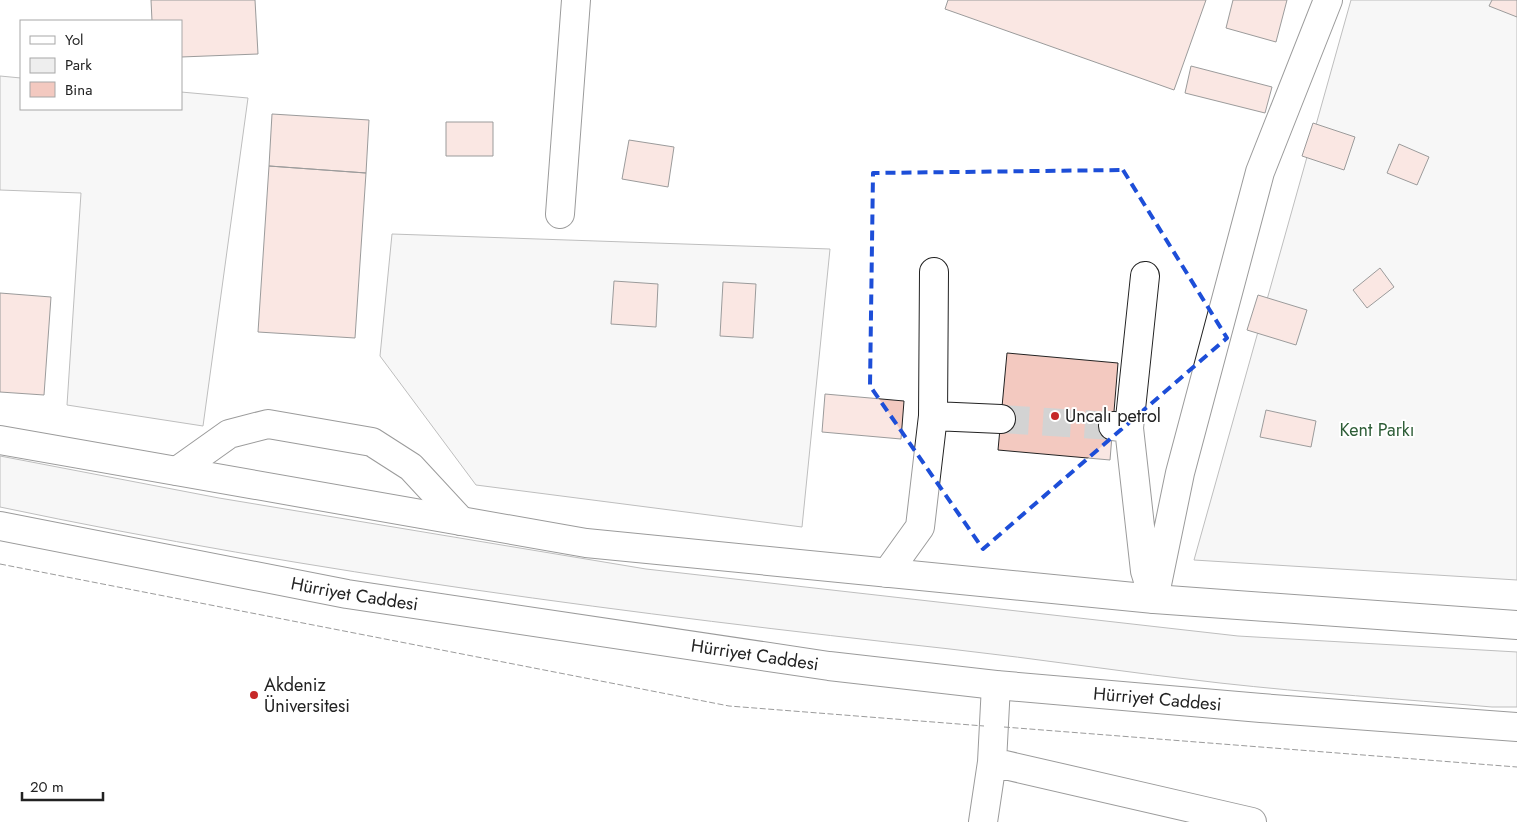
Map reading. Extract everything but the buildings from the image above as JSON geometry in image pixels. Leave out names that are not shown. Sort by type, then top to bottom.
[{"type":"main road","points":[[560,214],[576,0]]},
{"type":"main road","points":[[1154,599],[1180,474],[1260,172],[1328,0]]},
{"type":"main road","points":[[887,573],[920,527],[933,416],[934,272]]},
{"type":"main road","points":[[1145,276],[1121,427],[1145,571],[1154,599]]},
{"type":"main road","points":[[933,416],[1001,419]]},
{"type":"main road","points":[[177,471],[229,434],[268,424],[344,437],[372,442],[411,466],[461,521]]},
{"type":"main road","points":[[0,440],[586,543],[1154,599],[1517,625]]},
{"type":"main road","name":"Hürriyet Caddesi","points":[[0,526],[347,594],[829,666],[996,685],[1261,708],[1517,727]]},
{"type":"main road","points":[[983,822],[992,762],[996,685]]},
{"type":"main road","points":[[992,762],[1252,822]]},
{"type":"highlighted area","points":[[1123,170],[1227,338],[983,549],[870,386],[873,173]]},
{"type":"green space","name":"Kent Parkı","points":[[1351,0],[1502,0],[1517,5],[1517,580],[1194,560]]},
{"type":"green space","points":[[0,76],[20,78],[20,110],[182,110],[182,92],[248,98],[203,426],[67,405],[81,193],[0,190]]},
{"type":"green space","points":[[392,234],[830,249],[802,527],[476,485],[380,356]]},
{"type":"green space","points":[[0,456],[219,498],[646,569],[1238,636],[1517,652],[1517,707],[1492,707],[1254,687],[592,606],[354,572],[118,531],[0,507]]},
{"type":"tunnel","points":[[1001,419],[1113,426]]},
{"type":"fence","points":[[0,564],[729,706],[984,726]]},
{"type":"fence","points":[[1004,727],[1517,767]]},
{"type":"place","name":"Uncalı petrol","points":[[1055,416]]},
{"type":"place","name":"Akdeniz Üniversitesi","points":[[254,695]]}]
